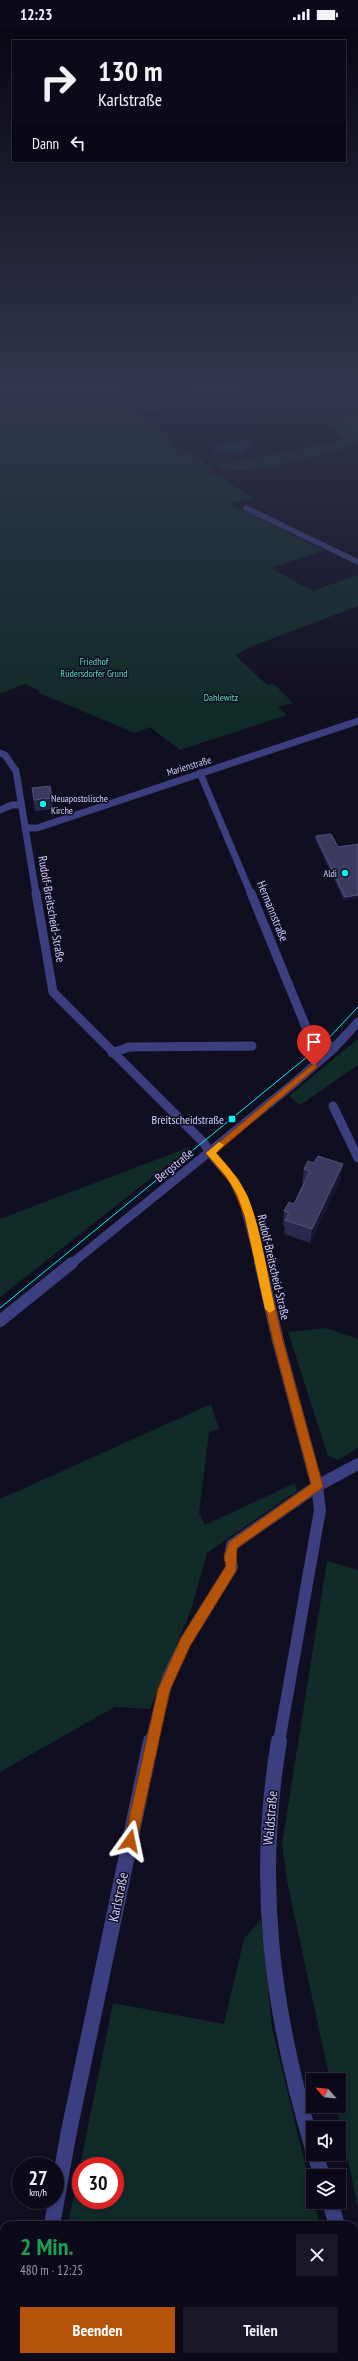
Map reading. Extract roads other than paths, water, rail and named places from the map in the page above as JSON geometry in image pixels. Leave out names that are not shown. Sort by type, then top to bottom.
[{"type":"street","points":[[246,508],[358,562]]},
{"type":"street","name":"Marienstraße","points":[[25,828],[37,828],[358,721]]},
{"type":"street","name":"Rudolf-Breitscheid-Straße","points":[[0,753],[5,755],[16,771],[20,805],[53,992],[112,1053],[204,1143],[210,1153],[234,1181],[242,1196],[249,1217],[278,1341],[317,1486]]},
{"type":"street","name":"Hermannstraße","points":[[200,773],[204,778],[308,1032],[334,1048]]},
{"type":"street","points":[[0,810],[12,805],[20,805]]},
{"type":"street","name":"Bergstraße","points":[[0,1321],[210,1153],[334,1048],[358,1022]]},
{"type":"street","points":[[112,1053],[129,1047],[252,1046]]},
{"type":"street","points":[[333,1106],[358,1158]]},
{"type":"street","points":[[317,1486],[358,1464]]},
{"type":"street","name":"Waldstraße","points":[[306,2127],[300,2109],[284,2042],[273,1974],[268,1904],[267,1846],[273,1776],[317,1532],[320,1510],[317,1486]]},
{"type":"street","name":"Karlstraße","points":[[53,2221],[68,2131],[156,1719],[168,1677],[186,1642],[232,1567],[230,1557],[232,1545],[317,1486]]},
{"type":"street","points":[[332,2209],[336,2221]]},
{"type":"tram line","points":[[0,1308],[324,1043],[358,1007]]},
{"type":"place","name":"Neuapostolische Kirche","points":[[43,804]]},
{"type":"place","name":"Aldi","points":[[345,873]]},
{"type":"place","name":"Breitscheidstraße","points":[[232,1119]]},
{"type":"park label","name":"Friedhof Rüdersdorfer Grund","points":[[94,666]]},
{"type":"park label","name":"Dahlewitz","points":[[221,697]]}]
